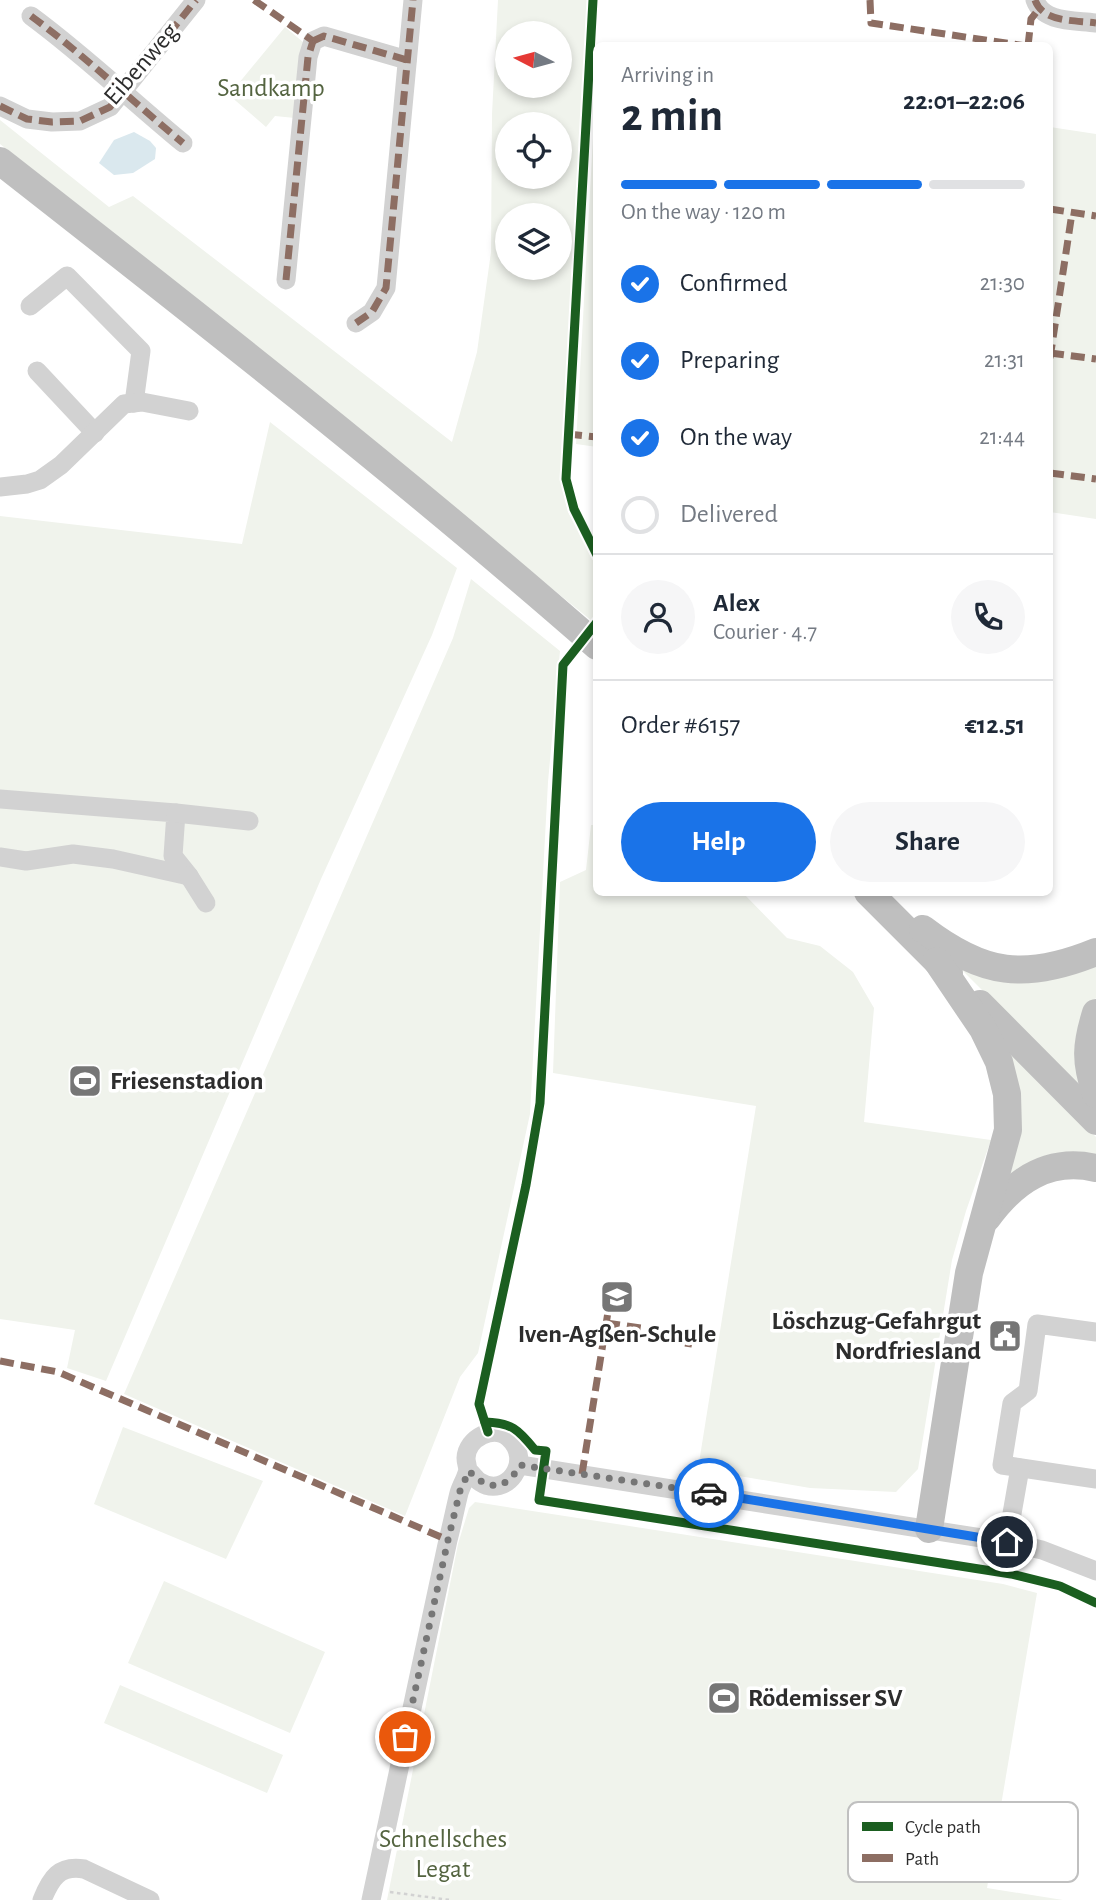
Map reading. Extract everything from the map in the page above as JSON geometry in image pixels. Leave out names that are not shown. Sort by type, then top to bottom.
[{"type":"highway","points":[[0,161],[253,359],[593,643]]},
{"type":"highway","points":[[872,896],[1096,1121]]},
{"type":"highway","points":[[881,896],[946,946],[976,962],[1002,970],[1036,969],[1096,952]]},
{"type":"highway","points":[[929,1529],[969,1273],[1008,1129],[1007,1094],[999,1062],[983,1029],[937,961]]},
{"type":"highway","points":[[1096,1013],[1087,1040],[1089,1072],[1096,1094]]},
{"type":"highway","points":[[980,1229],[1001,1200],[1031,1174],[1061,1167],[1096,1168]]},
{"type":"street","name":"Eibenweg","points":[[0,106],[27,119],[52,122],[80,121],[110,107],[196,0]]},
{"type":"street","points":[[356,323],[372,313],[386,288],[413,0]]},
{"type":"street","points":[[1035,0],[1038,10],[1046,16],[1096,23]]},
{"type":"street","points":[[31,16],[83,56],[183,143]]},
{"type":"street","points":[[286,280],[308,57],[313,41],[324,36],[407,60]]},
{"type":"street","points":[[30,306],[67,276],[141,351],[134,403]]},
{"type":"street","points":[[37,371],[95,433]]},
{"type":"street","points":[[0,487],[40,480],[61,465],[124,404],[159,404],[189,411]]},
{"type":"street","points":[[0,799],[249,821]]},
{"type":"street","points":[[177,813],[173,856],[206,903]]},
{"type":"street","points":[[0,857],[26,861],[73,855],[113,859],[189,876]]},
{"type":"street","points":[[1096,1332],[1037,1324],[1028,1391],[1012,1403],[1002,1465],[1096,1479]]},
{"type":"street","points":[[488,1432],[506,1435],[518,1447],[520,1465],[513,1478],[495,1486],[480,1483],[469,1471],[466,1457],[472,1441],[488,1432]]},
{"type":"street","points":[[520,1465],[1007,1542],[1042,1550],[1096,1571]]},
{"type":"street","points":[[1007,1542],[1020,1468]]},
{"type":"street","points":[[372,1895],[448,1540],[460,1491],[469,1471]]},
{"type":"street","points":[[42,1900],[49,1882],[61,1871],[73,1867],[85,1869],[150,1900]]},
{"type":"path","points":[[372,1895],[450,1900]]},
{"type":"green space","points":[[498,0],[588,0],[572,274],[572,203],[495,203],[495,280],[572,280],[560,479],[568,512],[593,558],[592,621],[0,144],[0,120],[109,207],[133,196],[452,442],[477,352],[491,252],[495,57],[495,98],[572,98],[572,21],[497,21]]},
{"type":"green space","name":"Sandkamp","points":[[285,27],[303,42],[295,118],[275,116],[266,127],[229,95]]},
{"type":"green space","points":[[1053,127],[1096,134],[1096,519],[1053,512]]},
{"type":"green space","points":[[593,138],[593,446],[576,444]]},
{"type":"green space","points":[[270,422],[457,568],[432,635],[321,879],[106,1381],[67,1368],[75,1330],[0,1319],[0,516],[242,544]]},
{"type":"green space","points":[[471,579],[560,651],[548,782],[530,1114],[478,1353],[460,1377],[405,1516],[124,1394],[453,638]]},
{"type":"green space","points":[[593,825],[593,896],[746,896],[787,938],[820,946],[853,972],[874,1008],[864,1122],[991,1140],[952,1260],[918,1469],[896,1492],[810,1488],[698,1469],[756,1106],[553,1073],[560,882],[586,870]]},
{"type":"green space","points":[[1096,960],[1096,998],[1091,1004],[1090,1098],[961,969]]},
{"type":"green space","points":[[1004,1043],[1096,1137],[1096,1159],[1001,1183]]},
{"type":"green space","points":[[123,1427],[263,1481],[226,1559],[94,1504]]},
{"type":"green space","name":"Rödemisser SV","points":[[475,1502],[1003,1584],[1037,1593],[1002,1802],[848,1802],[848,1882],[988,1882],[987,1888],[1063,1900],[387,1900],[458,1544],[469,1508]]},
{"type":"green space","points":[[164,1581],[325,1652],[290,1733],[128,1663]]},
{"type":"green space","points":[[120,1685],[283,1755],[267,1793],[104,1723]]},
{"type":"shaded area","points":[[134,132],[150,141],[156,148],[155,159],[133,173],[114,175],[99,163],[114,140]]},
{"type":"marked path","points":[[0,106],[27,119],[52,122],[80,121],[110,107],[196,0]]},
{"type":"marked path","points":[[254,0],[313,41]]},
{"type":"marked path","points":[[356,323],[372,312],[386,288],[413,0]]},
{"type":"marked path","points":[[870,0],[871,23],[999,42]]},
{"type":"marked path","points":[[1035,0],[1039,7],[1052,17],[1096,23]]},
{"type":"marked path","points":[[1028,42],[1031,19],[1038,10]]},
{"type":"marked path","points":[[31,16],[183,143]]},
{"type":"marked path","points":[[313,41],[324,36],[407,60]]},
{"type":"marked path","points":[[286,280],[308,57],[313,41]]},
{"type":"marked path","points":[[1053,209],[1096,216]]},
{"type":"marked path","points":[[1053,338],[1072,213]]},
{"type":"marked path","points":[[1053,353],[1096,359]]},
{"type":"marked path","points":[[568,434],[593,437]]},
{"type":"marked path","points":[[1053,473],[1096,479]]},
{"type":"marked path","points":[[582,1474],[612,1287]]},
{"type":"marked path","points":[[606,1323],[690,1335],[688,1347]]},
{"type":"marked path","points":[[0,1361],[58,1372],[448,1540]]},
{"type":"cycle path","points":[[593,0],[566,479],[574,509],[593,547]]},
{"type":"cycle path","points":[[488,1432],[479,1404],[526,1185],[540,1103],[563,665],[593,627]]},
{"type":"cycle path","points":[[485,1422],[508,1426],[519,1432],[535,1450],[546,1451],[539,1500],[1011,1574],[1060,1586],[1096,1603]]},
{"type":"way so far","points":[[405,1737],[448,1540],[460,1491],[469,1471],[480,1483],[495,1486],[513,1478],[520,1465],[709,1493]]},
{"type":"place","name":"Friesenstadion","points":[[85,1081]]},
{"type":"place","name":"Iven-Agßen-Schule","points":[[617,1297]]},
{"type":"place","name":"Löschzug-Gefahrgut Nordfriesland","points":[[1005,1336]]},
{"type":"place","name":"Rödemisser SV","points":[[724,1698]]},
{"type":"route","points":[[709,1493],[1007,1542]]},
{"type":"park label","name":"Schnellsches Legat","points":[[443,1854]]}]
